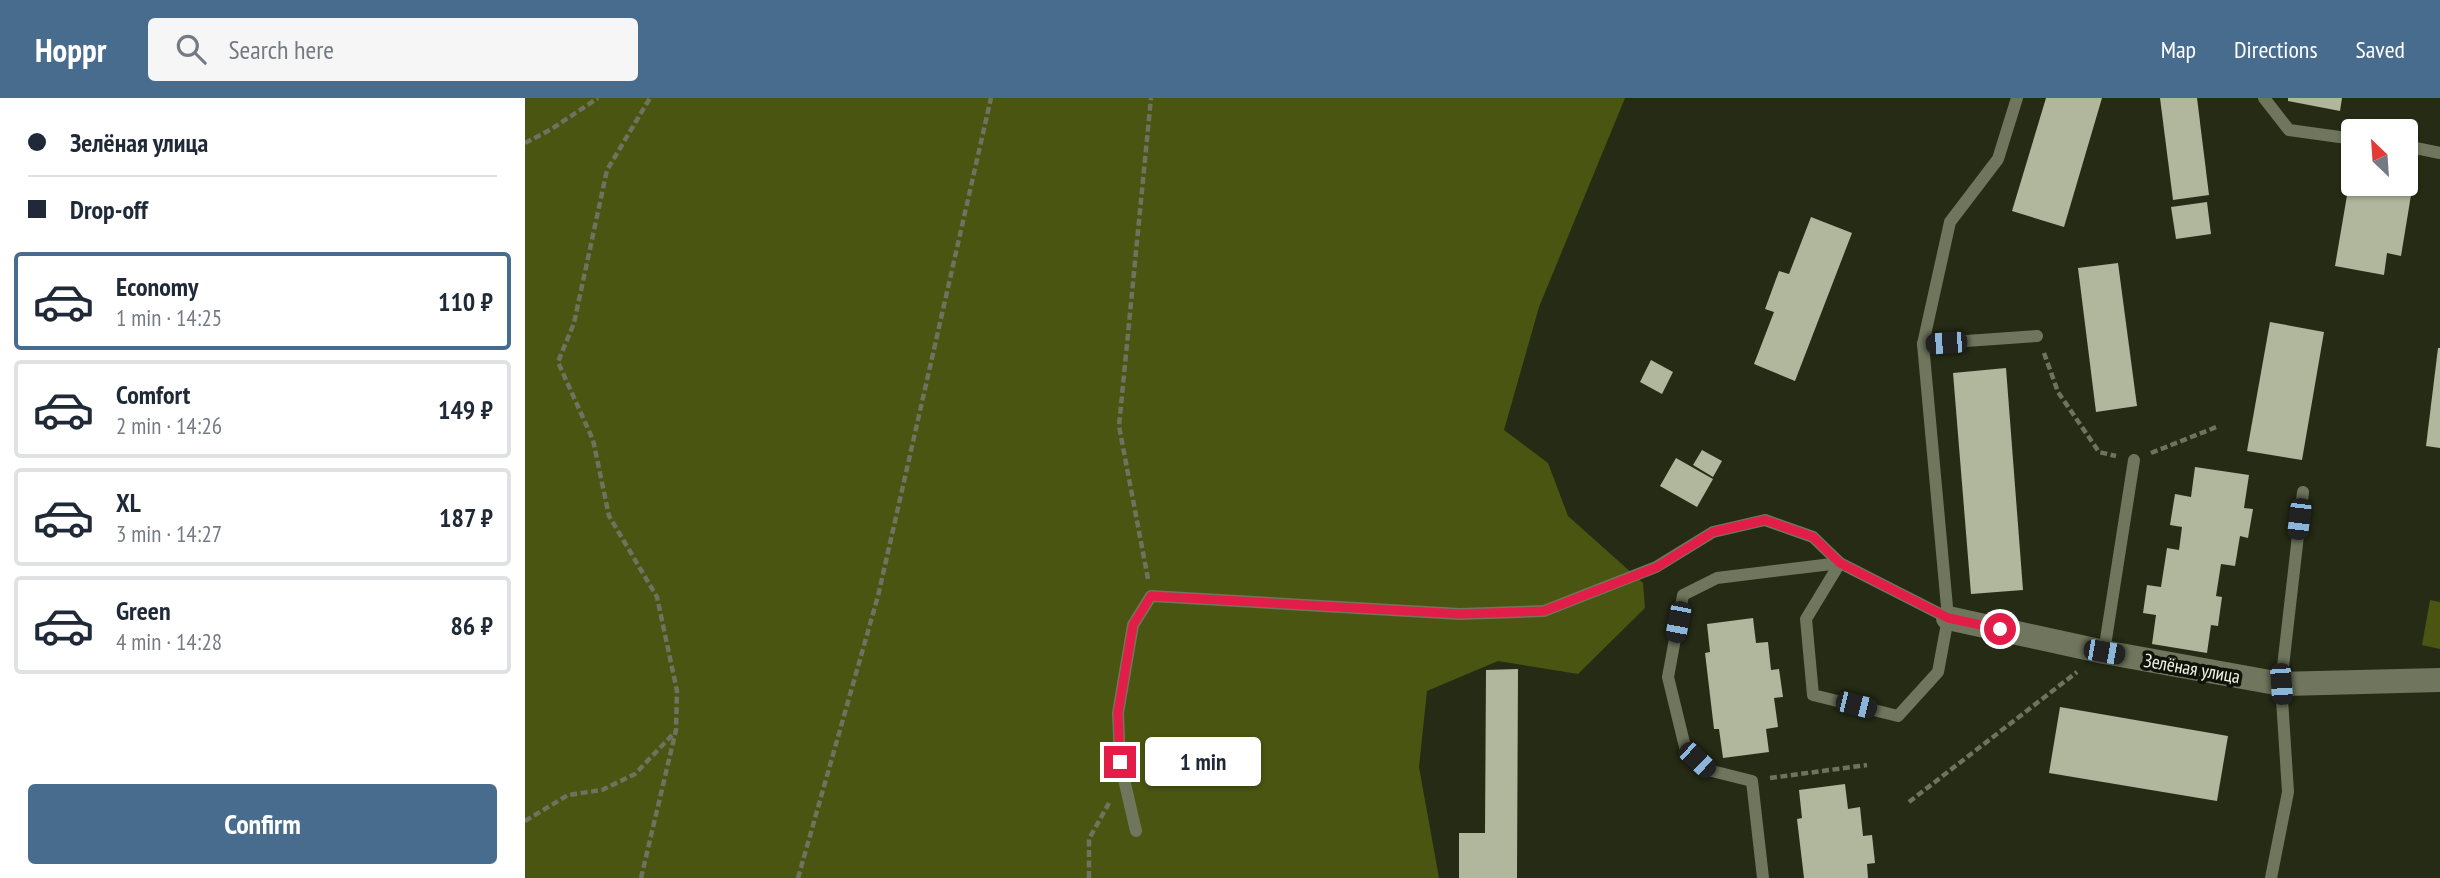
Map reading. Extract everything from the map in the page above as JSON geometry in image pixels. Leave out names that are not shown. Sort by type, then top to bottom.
[{"type":"street","name":"Зелёная улица","points":[[1948,618],[2104,652],[2281,684],[2440,680]]},
{"type":"lane","points":[[1840,563],[1805,619],[1813,695],[1898,716],[1938,672],[1948,618],[1923,344],[1950,222],[1998,159],[2017,98]]},
{"type":"lane","points":[[2264,98],[2289,130],[2341,137]]},
{"type":"lane","points":[[2419,149],[2440,153]]},
{"type":"lane","points":[[1923,344],[2038,336]]},
{"type":"lane","points":[[2104,652],[2134,460]]},
{"type":"lane","points":[[2271,878],[2288,792],[2281,684],[2303,492]]},
{"type":"lane","points":[[1136,831],[1120,762],[1118,713],[1133,625],[1151,596],[1460,614],[1544,611],[1657,567],[1713,532],[1765,520],[1813,537],[1840,563],[1948,618]]},
{"type":"lane","points":[[1763,878],[1752,780],[1708,770],[1686,751],[1668,677],[1683,595],[1717,578],[1840,563]]},
{"type":"path","points":[[525,143],[598,98]]},
{"type":"path","points":[[642,878],[676,730],[677,691],[657,597],[609,516],[593,440],[558,362],[574,323],[607,170],[650,98]]},
{"type":"path","points":[[798,878],[878,596],[991,98]]},
{"type":"path","points":[[1151,98],[1119,426],[1151,596]]},
{"type":"path","points":[[2038,336],[2058,392],[2099,452],[2134,460],[2219,426]]},
{"type":"path","points":[[1909,802],[2104,652]]},
{"type":"path","points":[[525,821],[568,795],[602,790],[635,774],[676,730]]},
{"type":"path","points":[[1752,780],[1867,765]]},
{"type":"path","points":[[1089,878],[1089,839],[1110,802]]},
{"type":"green space","points":[[525,98],[1625,98],[1539,307],[1504,430],[1548,463],[1568,516],[1643,583],[1645,608],[1578,674],[1498,661],[1427,691],[1419,767],[1439,878],[525,878]]},
{"type":"green space","points":[[2430,600],[2440,602],[2440,649],[2422,645]]},
{"type":"building","points":[[2046,98],[2102,98],[2064,227],[2012,211]]},
{"type":"building","points":[[2160,98],[2197,98],[2209,195],[2173,200]]},
{"type":"building","points":[[2288,98],[2342,98],[2340,111],[2288,101]]},
{"type":"building","points":[[2347,196],[2411,196],[2401,256],[2387,253],[2384,275],[2335,266]]},
{"type":"building","points":[[2207,202],[2211,234],[2176,239],[2171,207]]},
{"type":"building","points":[[1811,217],[1852,233],[1795,381],[1754,364],[1774,312],[1765,309],[1779,271],[1789,274]]},
{"type":"building","points":[[2118,263],[2137,406],[2096,412],[2078,268]]},
{"type":"building","points":[[2270,322],[2324,332],[2302,460],[2247,451]]},
{"type":"building","points":[[2440,348],[2440,448],[2426,446]]},
{"type":"building","points":[[1651,360],[1673,372],[1662,394],[1640,382]]},
{"type":"building","points":[[2006,368],[2023,590],[1971,594],[1953,373]]},
{"type":"building","points":[[1702,450],[1722,461],[1713,477],[1693,465]]},
{"type":"building","points":[[1676,458],[1713,479],[1697,507],[1660,486]]},
{"type":"building","points":[[2195,467],[2249,475],[2244,508],[2253,509],[2248,538],[2240,536],[2235,566],[2221,564],[2216,596],[2222,597],[2218,626],[2211,625],[2207,653],[2152,644],[2156,615],[2143,613],[2147,585],[2161,587],[2167,548],[2179,550],[2182,527],[2170,525],[2175,494],[2191,497]]},
{"type":"building","points":[[1753,618],[1756,643],[1768,642],[1771,670],[1779,669],[1783,697],[1774,698],[1778,727],[1766,729],[1769,752],[1723,758],[1719,729],[1714,729],[1705,653],[1710,652],[1707,624]]},
{"type":"building","points":[[1518,669],[1517,878],[1459,878],[1459,833],[1485,833],[1486,670]]},
{"type":"building","points":[[2060,707],[2228,736],[2217,801],[2049,773]]},
{"type":"building","points":[[1845,784],[1848,809],[1860,807],[1863,836],[1872,835],[1875,863],[1867,864],[1868,878],[1804,878],[1797,819],[1802,818],[1799,790]]},
{"type":"route","points":[[1120,762],[1118,713],[1133,625],[1151,596],[1460,614],[1544,611],[1657,567],[1713,532],[1765,520],[1813,537],[1840,563],[1948,618],[2000,629]]}]
